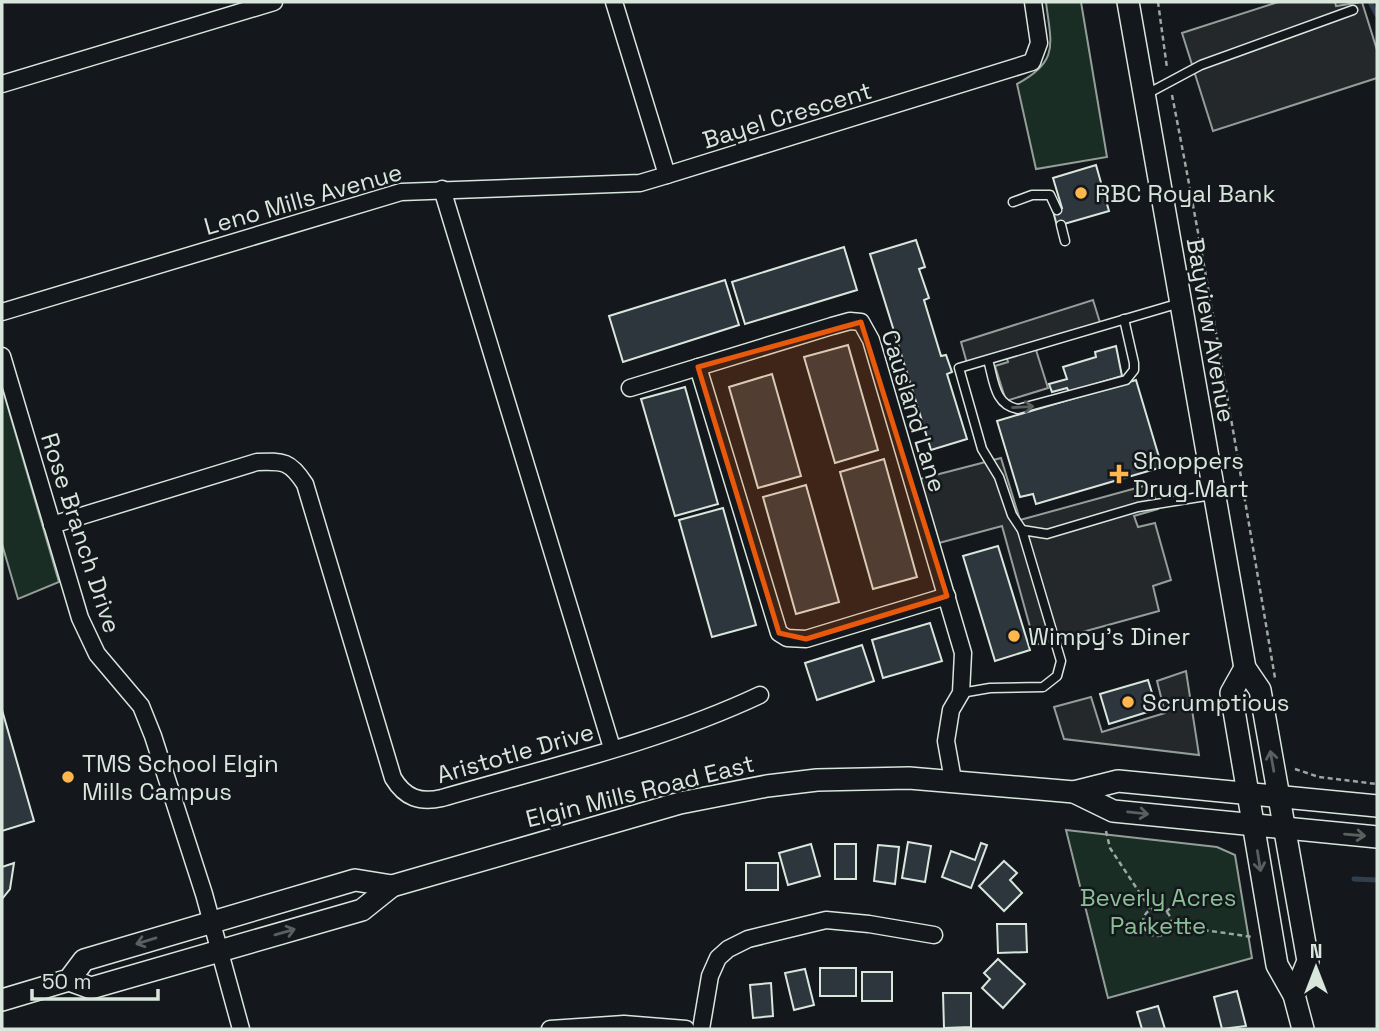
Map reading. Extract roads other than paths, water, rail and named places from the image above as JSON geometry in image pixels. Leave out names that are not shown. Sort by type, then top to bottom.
[{"type":"main road","name":"Bayview Avenue","points":[[1128,2],[1245,668],[1260,690],[1308,961],[1294,995]]},
{"type":"main road","points":[[1245,668],[1231,693],[1277,965],[1294,995],[1303,1029]]},
{"type":"main road","name":"Elgin Mills Road East","points":[[69,980],[92,988],[362,910],[392,886],[680,803],[817,780],[953,780],[1074,792],[1118,781],[1377,806]]},
{"type":"main road","name":"Elgin Mills Road East","points":[[1074,792],[1113,811],[1377,837]]},
{"type":"main road","name":"Elgin Mills Road East","points":[[2,1000],[69,980],[85,960],[211,922],[355,880],[392,886]]},
{"type":"street","points":[[2,84],[274,2]]},
{"type":"street","points":[[614,2],[667,175]]},
{"type":"street","name":"Bayel Crescent","points":[[667,175],[1032,62],[1039,43],[1033,2]]},
{"type":"street","name":"Leno Mills Avenue","points":[[2,312],[383,197],[442,189],[640,183],[667,175]]},
{"type":"street","name":"Aristotle Drive","points":[[52,525],[257,461],[278,461],[293,466],[305,484],[393,778],[406,795],[421,800],[435,799],[612,748],[442,189]]},
{"type":"street","name":"Causland Lane","points":[[630,388],[850,321],[861,322],[871,340],[963,653],[961,693],[951,710],[946,741],[953,780]]},
{"type":"street","name":"Rose Branch Drive","points":[[2,356],[86,635],[110,673],[141,706],[163,764],[241,1029]]},
{"type":"street","points":[[698,367],[779,633],[787,638],[806,639],[947,596]]},
{"type":"street","points":[[612,748],[712,717],[760,695]]},
{"type":"street","points":[[701,1029],[710,976],[718,958],[728,949],[748,939],[826,920],[934,935]]},
{"type":"street","points":[[550,1029],[624,1024],[686,1029]]},
{"type":"lane","points":[[1144,95],[1202,65],[1353,10]]},
{"type":"lane","points":[[1013,202],[1043,194],[1050,195],[1057,210]]},
{"type":"lane","points":[[1061,225],[1065,241]]},
{"type":"lane","points":[[961,693],[990,688],[1043,687],[1053,680],[1060,670],[1061,661],[1022,530],[1012,515],[999,477],[982,449],[959,369],[1180,303]]},
{"type":"lane","points":[[988,360],[1000,400],[1008,407],[1029,408],[1126,380],[1134,370],[1124,319]]},
{"type":"lane","points":[[1022,530],[1047,534],[1138,507],[1213,495]]},
{"type":"waterway","points":[[1370,2],[1377,15]]},
{"type":"waterway","points":[[1354,879],[1377,880]]},
{"type":"place","name":"RBC Royal Bank","points":[[1081,193]]},
{"type":"place","name":"Shoppers Drug Mart","points":[[1119,474]]},
{"type":"place","name":"Wimpy's Diner","points":[[1014,636]]},
{"type":"place","name":"Scrumptious","points":[[1128,702]]},
{"type":"place","name":"TMS School Elgin Mills Campus","points":[[68,777]]},
{"type":"park label","name":"Beverly Acres Parkette","points":[[1158,911]]}]
